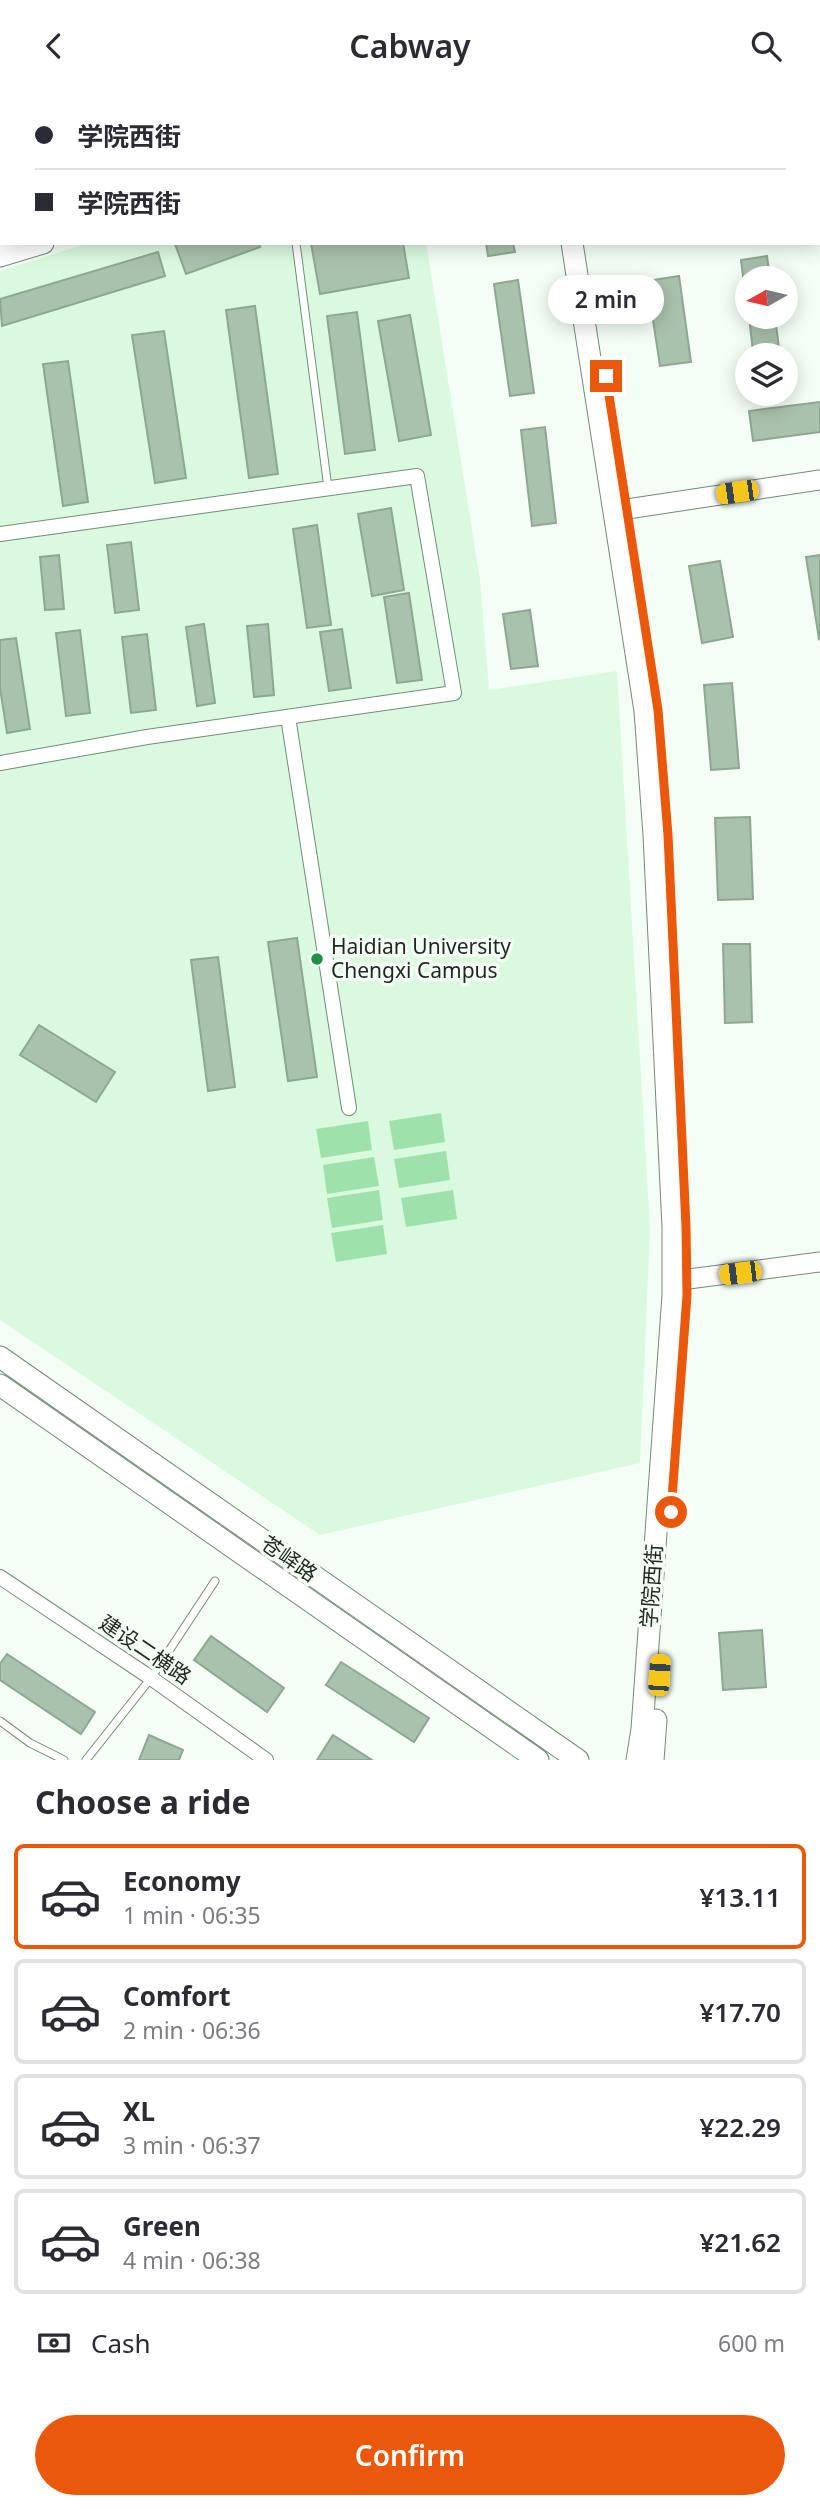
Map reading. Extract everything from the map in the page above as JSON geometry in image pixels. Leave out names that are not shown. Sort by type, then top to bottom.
[{"type":"main road","points":[[0,256],[36,245]]},
{"type":"main road","name":"学院西街","points":[[572,245],[658,710],[668,835],[680,1281],[653,1760]]},
{"type":"main road","name":"学院西街","points":[[585,245],[620,510]]},
{"type":"main road","name":"学院西街","points":[[637,1760],[680,1281]]},
{"type":"main road","name":"苍峄路","points":[[0,1357],[578,1760]]},
{"type":"main road","name":"苍峄路","points":[[0,1385],[538,1760]]},
{"type":"street","points":[[0,534],[417,477],[454,693],[147,737],[0,763]]},
{"type":"street","points":[[620,510],[820,480]]},
{"type":"street","points":[[288,717],[349,1108]]},
{"type":"street","points":[[680,1281],[820,1262]]},
{"type":"street","name":"建设二横路","points":[[0,1577],[151,1678],[266,1760]]},
{"type":"lane","points":[[296,245],[328,489]]},
{"type":"lane","points":[[86,1760],[151,1678],[215,1581]]},
{"type":"lane","points":[[0,1721],[30,1743],[64,1760]]},
{"type":"shaded area","name":"Haidian University Chengxi Campus","points":[[83,245],[426,245],[480,580],[489,690],[617,671],[650,1228],[640,1463],[320,1535],[0,1320],[0,271]]},
{"type":"green space","points":[[441,1113],[445,1142],[394,1150],[389,1121]]},
{"type":"green space","points":[[368,1121],[372,1150],[321,1158],[316,1129]]},
{"type":"green space","points":[[446,1151],[450,1180],[399,1188],[394,1159]]},
{"type":"green space","points":[[374,1157],[379,1186],[327,1194],[323,1165]]},
{"type":"green space","points":[[379,1190],[383,1220],[332,1228],[327,1198]]},
{"type":"green space","points":[[453,1190],[457,1219],[406,1227],[401,1198]]},
{"type":"green space","points":[[383,1225],[387,1254],[336,1262],[331,1233]]},
{"type":"building","points":[[175,245],[260,245],[260,247],[186,274]]},
{"type":"building","points":[[311,245],[403,245],[409,278],[320,294]]},
{"type":"building","points":[[486,245],[513,245],[515,252],[488,256]]},
{"type":"building","points":[[158,252],[165,276],[2,326],[0,299]]},
{"type":"building","points":[[767,256],[768,266],[742,266],[741,260]]},
{"type":"building","points":[[679,276],[691,362],[660,366],[647,281]]},
{"type":"building","points":[[518,280],[534,393],[510,396],[494,284]]},
{"type":"building","points":[[255,306],[278,474],[249,478],[226,310]]},
{"type":"building","points":[[357,312],[375,450],[345,454],[327,316]]},
{"type":"building","points":[[410,315],[431,435],[399,441],[378,321]]},
{"type":"building","points":[[750,329],[777,329],[778,343],[752,343]]},
{"type":"building","points":[[164,331],[186,478],[155,483],[132,335]]},
{"type":"building","points":[[68,361],[88,502],[63,506],[43,364]]},
{"type":"building","points":[[820,402],[820,432],[753,441],[749,411]]},
{"type":"building","points":[[545,427],[556,523],[532,526],[521,430]]},
{"type":"building","points":[[391,508],[404,590],[372,596],[358,514]]},
{"type":"building","points":[[317,525],[331,625],[307,628],[293,529]]},
{"type":"building","points":[[131,542],[139,610],[115,613],[107,545]]},
{"type":"building","points":[[59,555],[64,609],[45,610],[40,557]]},
{"type":"building","points":[[820,555],[820,638],[819,639],[806,557]]},
{"type":"building","points":[[720,561],[733,637],[702,643],[689,566]]},
{"type":"building","points":[[409,593],[422,680],[397,683],[384,597]]},
{"type":"building","points":[[530,610],[538,666],[511,669],[503,614]]},
{"type":"building","points":[[204,624],[215,703],[197,706],[186,627]]},
{"type":"building","points":[[268,624],[274,695],[254,697],[247,626]]},
{"type":"building","points":[[342,629],[351,688],[329,691],[320,632]]},
{"type":"building","points":[[80,630],[90,713],[66,716],[56,633]]},
{"type":"building","points":[[147,634],[156,710],[131,713],[122,637]]},
{"type":"building","points":[[16,638],[30,729],[7,733],[0,688],[0,640]]},
{"type":"building","points":[[732,683],[739,768],[711,770],[704,685]]},
{"type":"building","points":[[750,817],[753,899],[718,900],[715,818]]},
{"type":"building","points":[[297,938],[317,1077],[288,1081],[268,942]]},
{"type":"building","points":[[723,944],[750,944],[752,1022],[725,1023]]},
{"type":"building","points":[[218,957],[235,1087],[208,1091],[191,960]]},
{"type":"building","points":[[39,1025],[115,1072],[96,1102],[20,1055]]},
{"type":"building","points":[[762,1630],[766,1687],[723,1690],[719,1633]]},
{"type":"building","points":[[211,1636],[284,1688],[267,1712],[194,1660]]},
{"type":"building","points":[[7,1654],[95,1712],[81,1734],[0,1680],[0,1664]]},
{"type":"building","points":[[341,1662],[429,1718],[414,1742],[326,1685]]},
{"type":"building","points":[[149,1735],[183,1750],[179,1760],[139,1760]]},
{"type":"building","points":[[333,1735],[372,1760],[317,1760]]},
{"type":"place","name":"Haidian University Chengxi Campus","points":[[317,959]]},
{"type":"route","points":[[606,376],[658,710],[668,835],[687,1295],[671,1512]]}]
